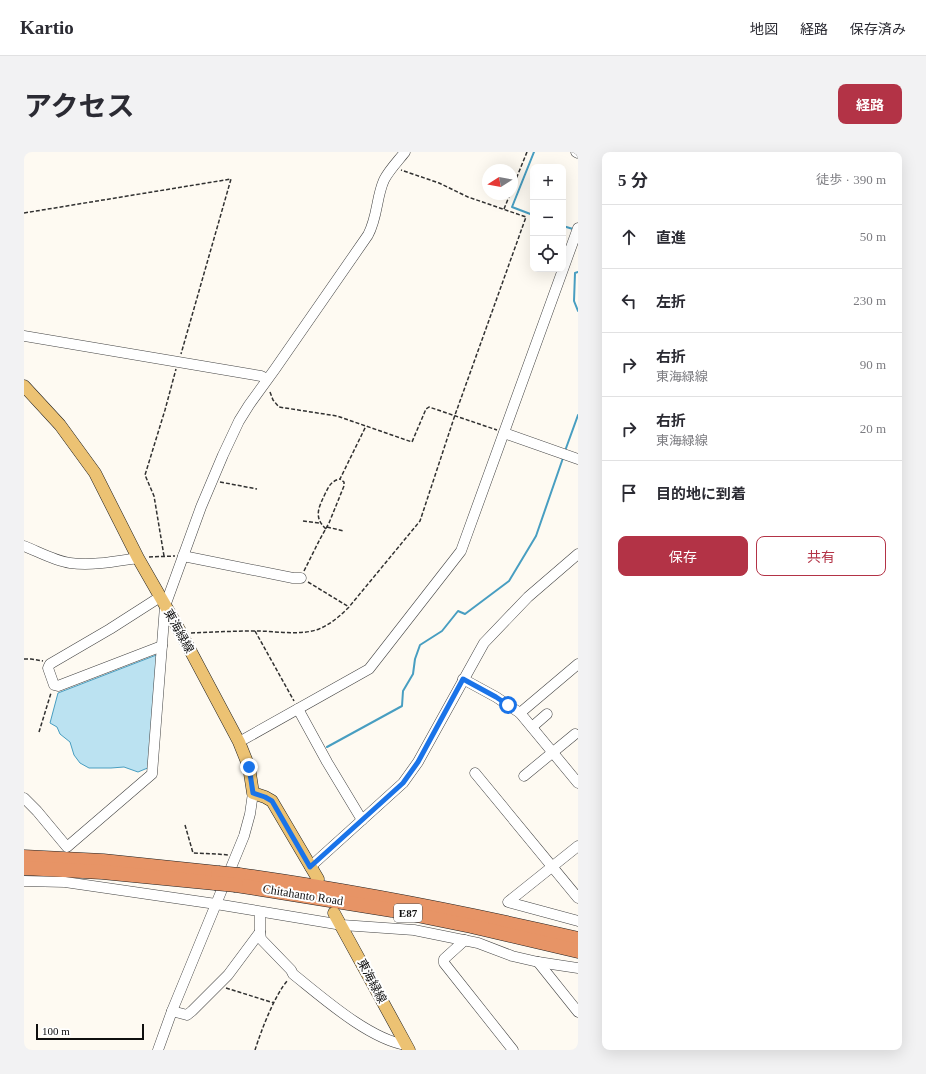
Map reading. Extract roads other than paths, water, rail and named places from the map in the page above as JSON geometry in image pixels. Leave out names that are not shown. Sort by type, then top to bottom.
[{"type":"highway","name":"Chitahanto Road","points":[[24,857],[103,861],[216,878]]},
{"type":"highway","name":"Chitahanto Road","points":[[24,868],[216,878],[394,899],[578,939]]},
{"type":"highway","name":"Chitahanto Road","points":[[238,880],[471,926],[578,951]]},
{"type":"main road","name":"東海緑線","points":[[24,386],[60,425],[95,473],[138,558],[181,633],[240,742],[249,767],[253,793]]},
{"type":"main road","points":[[253,793],[272,801],[318,879]]},
{"type":"main road","name":"東海緑線","points":[[334,913],[342,925],[408,1048]]},
{"type":"street","points":[[24,798],[38,811],[67,847],[152,774],[162,646],[163,601],[183,557],[201,507],[239,421],[266,379],[275,369],[368,235],[374,222],[382,184],[405,152]]},
{"type":"street","points":[[240,742],[369,669],[461,551],[577,231]]},
{"type":"street","points":[[24,336],[261,376],[266,379]]},
{"type":"street","points":[[504,433],[569,456]]},
{"type":"street","points":[[24,546],[57,560],[70,563],[102,562],[138,558]]},
{"type":"street","points":[[310,867],[403,783],[418,762],[484,643],[528,597],[578,554]]},
{"type":"street","points":[[183,557],[293,578],[301,578]]},
{"type":"street","points":[[162,646],[58,686],[54,686],[48,668],[50,664],[110,629],[163,601]]},
{"type":"street","points":[[520,713],[577,667]]},
{"type":"street","points":[[463,679],[496,697],[520,713],[577,780]]},
{"type":"street","points":[[298,709],[327,762],[362,820]]},
{"type":"street","points":[[532,727],[547,714]]},
{"type":"street","points":[[524,776],[575,734]]},
{"type":"street","points":[[475,773],[578,898]]},
{"type":"street","points":[[158,1050],[172,1011],[244,836],[250,814],[253,793]]},
{"type":"street","points":[[578,846],[508,902],[578,922]]},
{"type":"street","points":[[24,881],[64,882],[216,904],[342,925],[414,930],[478,943],[512,956],[538,962],[578,968]]},
{"type":"street","points":[[260,912],[261,939],[292,972],[331,1005],[362,1027],[408,1048]]},
{"type":"street","points":[[172,1011],[187,1015],[228,975],[260,932]]},
{"type":"street","points":[[465,940],[444,959],[444,963],[513,1050]]},
{"type":"street","points":[[538,962],[578,1012]]},
{"type":"water","points":[[159,654],[150,767],[138,772],[124,767],[89,768],[80,763],[74,755],[70,742],[60,734],[57,727],[50,723],[58,693]]},
{"type":"waterway","points":[[530,214],[512,207],[534,152]]},
{"type":"waterway","points":[[566,227],[573,229]]},
{"type":"waterway","points":[[578,272],[575,273],[574,301],[578,311]]},
{"type":"waterway","points":[[565,451],[578,415]]},
{"type":"waterway","points":[[327,747],[402,706],[403,691],[413,674],[415,659],[420,645],[442,631],[458,611],[465,614],[509,581],[536,536],[563,458]]}]
